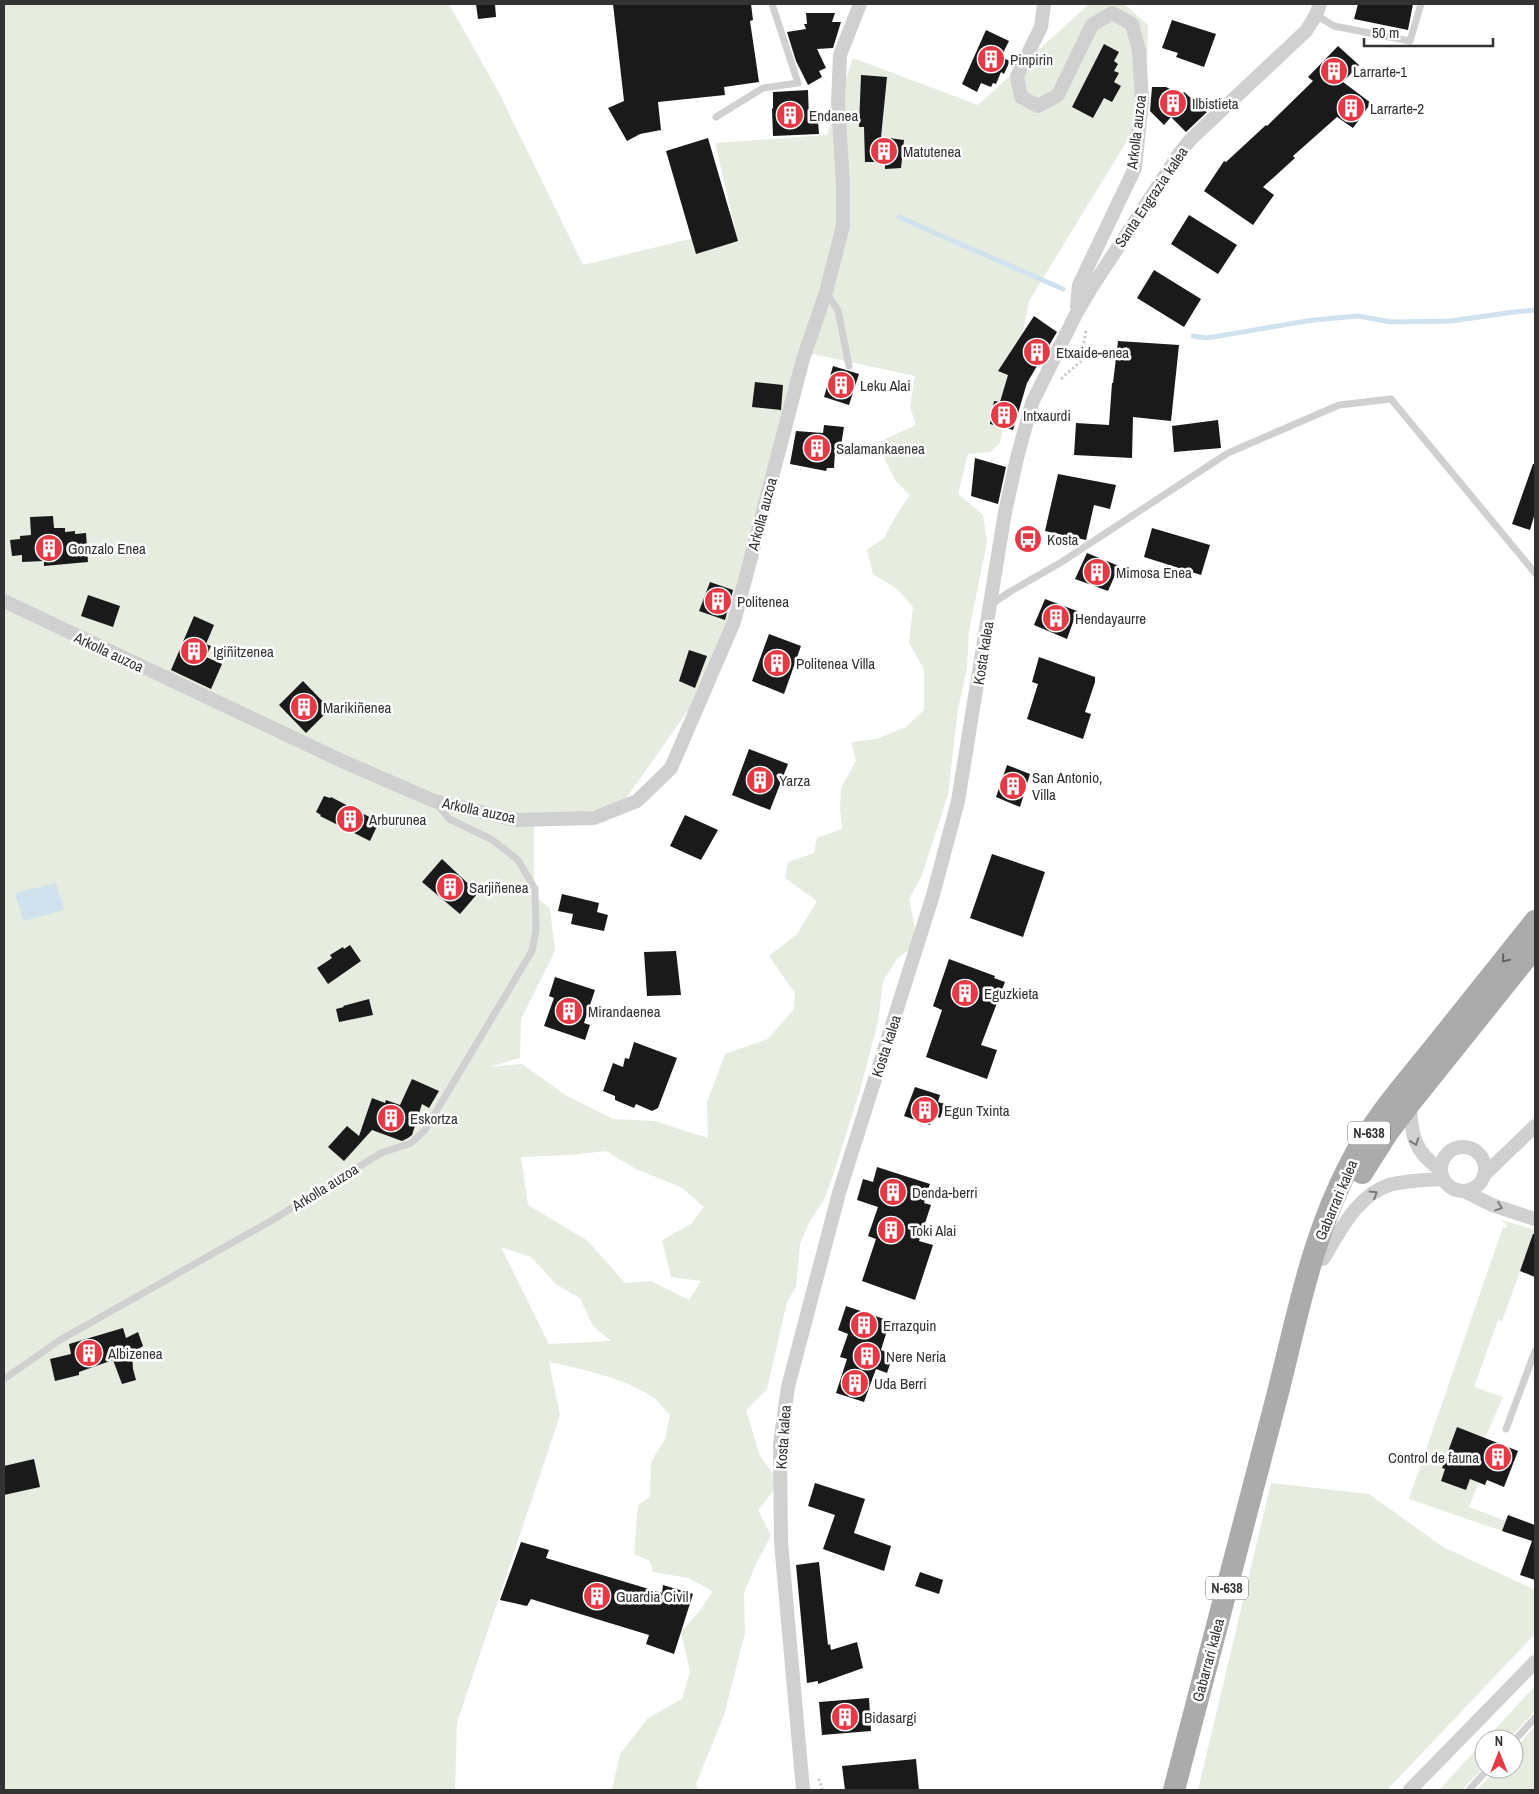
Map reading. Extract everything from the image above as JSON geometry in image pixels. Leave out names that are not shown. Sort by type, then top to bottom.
[{"type":"main road","name":"Gabarrari kalea","points":[[1174,1790],[1280,1385],[1304,1283],[1320,1230],[1337,1189],[1374,1124],[1535,921]]},
{"type":"main road","name":"Gabarrari kalea","points":[[1280,1385],[1323,1259],[1350,1196],[1366,1166],[1410,1103],[1535,947]]},
{"type":"main road","points":[[1410,1103],[1415,1084],[1453,1036],[1458,1017]]},
{"type":"street","name":"Arkolla auzoa","points":[[4,601],[331,756],[434,800],[516,820],[594,818],[637,800],[671,768],[734,622],[803,359],[826,292],[843,226],[843,184],[838,103],[840,54],[860,4]]},
{"type":"street","name":"Arkolla auzoa","points":[[1044,4],[1041,27],[1017,76],[1021,97],[1038,106],[1058,95],[1092,25],[1112,14],[1132,24],[1138,51],[1142,101],[1135,168],[1079,285],[1082,317]]},
{"type":"street","name":"Santa Engrazia kalea","points":[[1082,317],[1090,290],[1179,154],[1190,140],[1306,31],[1318,9]]},
{"type":"street","name":"Kosta kalea","points":[[803,1790],[781,1542],[780,1443],[788,1387],[838,1193],[933,895],[958,800],[1005,512],[1032,403],[1082,317]]},
{"type":"street","points":[[1410,1103],[1413,1136],[1418,1149],[1442,1175],[1449,1186],[1492,1205],[1535,1219]]},
{"type":"street","points":[[1464,1191],[1478,1185],[1485,1174],[1535,1126]]},
{"type":"street","points":[[1442,1175],[1442,1164],[1448,1153],[1465,1147],[1481,1156],[1484,1162],[1485,1174]]},
{"type":"street","name":"Gabarrari kalea","points":[[1323,1259],[1351,1215],[1361,1202],[1372,1194],[1388,1186],[1442,1175]]},
{"type":"street","points":[[1410,1790],[1535,1662]]},
{"type":"lane","points":[[716,117],[763,88],[798,83],[772,4]]},
{"type":"lane","points":[[1318,9],[1334,26],[1410,41],[1421,4]]},
{"type":"lane","points":[[826,292],[838,310],[849,366]]},
{"type":"lane","points":[[990,606],[1011,591],[1060,563],[1228,453],[1339,405],[1391,399],[1535,573]]},
{"type":"lane","name":"Arkolla auzoa","points":[[4,1379],[60,1340],[269,1222],[381,1153],[411,1142],[425,1130],[532,951],[536,930],[535,889],[518,860],[491,839],[449,819],[434,800]]},
{"type":"lane","points":[[1506,1429],[1535,1351]]},
{"type":"lane","points":[[1524,1730],[1535,1718]]},
{"type":"lane","points":[[1469,1790],[1479,1779]]},
{"type":"path","points":[[1055,384],[1081,361],[1082,317]]},
{"type":"shaded area","points":[[4,4],[449,4],[498,91],[583,265],[735,228],[715,143],[827,135],[853,58],[978,105],[1089,4],[1124,4],[1148,25],[1146,110],[1029,301],[1000,443],[990,452],[968,454],[958,494],[983,515],[987,542],[969,631],[967,669],[958,709],[948,795],[922,875],[909,899],[918,943],[897,959],[883,981],[878,1022],[860,1090],[837,1163],[825,1198],[810,1221],[800,1244],[796,1287],[787,1302],[767,1389],[746,1410],[760,1456],[780,1483],[758,1510],[771,1536],[756,1564],[744,1593],[745,1633],[724,1715],[696,1784],[699,1790],[612,1790],[620,1754],[648,1718],[682,1699],[690,1672],[681,1632],[701,1609],[713,1591],[688,1578],[653,1572],[650,1561],[634,1554],[638,1505],[650,1497],[651,1462],[665,1439],[670,1415],[654,1398],[629,1384],[588,1371],[549,1362],[560,1415],[457,1723],[455,1790],[4,1790]],"holes":[[[808,353],[915,376],[910,407],[916,425],[877,443],[895,480],[910,495],[884,538],[867,550],[873,574],[897,589],[913,607],[909,643],[924,669],[924,710],[906,727],[876,739],[851,742],[856,761],[841,788],[842,829],[817,838],[814,853],[788,862],[785,878],[817,901],[797,934],[769,956],[795,993],[794,1009],[768,1039],[725,1054],[707,1102],[708,1138],[654,1121],[613,1119],[567,1096],[522,1064],[489,1067],[520,1058],[521,1019],[555,951],[550,908],[534,896],[534,818],[620,807],[689,709],[735,623]],[[606,1151],[636,1169],[681,1187],[704,1207],[691,1224],[662,1240],[671,1277],[701,1281],[689,1300],[651,1281],[625,1283],[588,1241],[528,1205],[521,1157]],[[501,1247],[531,1257],[557,1285],[580,1298],[593,1326],[611,1341],[549,1344]]]},
{"type":"shaded area","points":[[1499,1219],[1535,1230],[1535,1246],[1530,1244],[1502,1321],[1498,1320],[1474,1387],[1503,1397],[1485,1438],[1457,1428],[1442,1468],[1445,1469],[1441,1480],[1466,1490],[1470,1479],[1479,1482],[1469,1507],[1506,1521],[1502,1531],[1409,1499],[1503,1227],[1507,1228],[1505,1223]]},
{"type":"shaded area","points":[[1271,1483],[1369,1494],[1443,1547],[1535,1590],[1535,1634],[1387,1790],[1198,1790]]},
{"type":"shaded area","points":[[1535,1686],[1535,1711],[1518,1729],[1495,1729]]},
{"type":"shaded area","points":[[1535,1726],[1535,1790],[1477,1790],[1487,1779],[1524,1779],[1524,1739]]},
{"type":"shaded area","points":[[1474,1752],[1474,1777],[1462,1790],[1439,1790]]},
{"type":"water","points":[[56,883],[64,910],[23,921],[15,893]]},
{"type":"building","points":[[476,4],[495,4],[496,17],[478,19]]},
{"type":"building","points":[[613,4],[751,4],[753,20],[750,21],[759,82],[724,87],[725,95],[658,102],[661,130],[640,134],[627,141],[608,108],[624,101]]},
{"type":"building","points":[[1358,4],[1413,4],[1408,30],[1354,19]]},
{"type":"building","points":[[806,13],[835,13],[832,22],[841,22],[833,48],[817,49],[826,68],[819,71],[822,77],[808,85],[796,61],[787,32],[806,29],[804,24],[807,24]]},
{"type":"building","points":[[1172,20],[1216,34],[1204,67],[1176,57],[1178,53],[1162,48]]},
{"type":"building","name":"Pinpirin","points":[[986,30],[1009,41],[1001,57],[1010,61],[1004,74],[1001,72],[996,84],[993,83],[991,87],[981,83],[977,92],[962,84]]},
{"type":"building","points":[[1104,44],[1119,52],[1114,61],[1118,64],[1114,71],[1119,73],[1114,82],[1121,86],[1112,102],[1104,98],[1093,118],[1072,107]]},
{"type":"building","points":[[1338,46],[1359,65],[1343,82],[1371,103],[1353,128],[1337,117],[1293,156],[1295,158],[1263,187],[1274,195],[1253,225],[1204,191],[1224,161],[1226,162],[1267,126],[1313,81],[1308,77]]},
{"type":"building","points":[[861,75],[887,77],[881,137],[904,140],[901,168],[885,169],[885,162],[865,162],[864,127],[859,127]]},
{"type":"building","name":"Ilbistieta","points":[[1152,87],[1166,87],[1181,95],[1184,92],[1207,112],[1186,132],[1171,117],[1164,125],[1150,111]]},
{"type":"building","name":"Endanea","points":[[808,90],[809,121],[818,121],[819,134],[773,136],[773,92]]},
{"type":"building","points":[[708,138],[738,241],[696,254],[666,151]]},
{"type":"building","points":[[1189,215],[1237,245],[1218,274],[1171,244]]},
{"type":"building","points":[[1154,270],[1201,299],[1184,327],[1137,298]]},
{"type":"building","points":[[1034,316],[1057,332],[1027,383],[1013,430],[990,424],[994,401],[1000,402],[1008,375],[998,371]]},
{"type":"building","points":[[1118,341],[1179,345],[1171,421],[1133,417],[1132,458],[1074,455],[1076,423],[1109,425]]},
{"type":"building","name":"Leku Alai","points":[[833,366],[859,374],[849,405],[824,397]]},
{"type":"building","points":[[755,382],[783,385],[781,410],[752,407]]},
{"type":"building","points":[[1218,420],[1221,448],[1174,452],[1172,426]]},
{"type":"building","name":"Salamankaenea","points":[[824,425],[844,427],[840,452],[835,452],[834,468],[827,468],[826,471],[790,464],[796,431],[823,433]]},
{"type":"building","points":[[975,458],[1006,467],[998,504],[971,496]]},
{"type":"building","points":[[1533,464],[1535,464],[1535,513],[1530,530],[1512,524]]},
{"type":"building","points":[[1058,474],[1116,485],[1110,509],[1094,505],[1086,540],[1045,531]]},
{"type":"building","name":"Gonzalo Enea","points":[[53,516],[54,528],[65,528],[65,532],[75,531],[75,534],[86,533],[88,562],[44,566],[44,561],[22,562],[22,555],[12,556],[10,540],[20,539],[20,536],[31,535],[30,517]]},
{"type":"building","points":[[1152,528],[1210,545],[1201,575],[1144,557]]},
{"type":"building","name":"Mimosa Enea","points":[[1087,553],[1119,566],[1108,591],[1075,579]]},
{"type":"building","name":"Politenea","points":[[710,582],[733,590],[725,620],[699,611]]},
{"type":"building","points":[[88,595],[120,606],[113,627],[81,616]]},
{"type":"building","name":"Hendayaurre","points":[[1045,599],[1077,611],[1067,639],[1034,625]]},
{"type":"building","name":"Igiñitzenea","points":[[194,616],[214,625],[206,644],[211,646],[206,657],[222,664],[211,689],[171,670]]},
{"type":"building","name":"Politenea Villa","points":[[769,634],[801,646],[784,694],[752,681]]},
{"type":"building","points":[[689,650],[707,656],[695,688],[679,681]]},
{"type":"building","points":[[1039,657],[1095,677],[1085,712],[1091,714],[1083,739],[1027,719],[1038,684],[1032,682]]},
{"type":"building","name":"Marikiñenea","points":[[303,681],[330,709],[306,733],[279,705]]},
{"type":"building","name":"Yarza","points":[[749,749],[788,764],[770,810],[732,795]]},
{"type":"building","name":"San Antonio, Villa","points":[[1007,765],[1030,774],[1020,807],[996,797]]},
{"type":"building","name":"Arburunea","points":[[324,796],[331,797],[379,822],[370,841],[320,816],[316,812]]},
{"type":"building","points":[[685,815],[718,830],[701,860],[670,846]]},
{"type":"building","points":[[992,854],[1045,872],[1023,937],[970,918]]},
{"type":"building","name":"Sarjiñenea","points":[[442,859],[478,893],[460,914],[422,882]]},
{"type":"building","points":[[562,894],[599,903],[597,912],[608,915],[604,931],[571,924],[573,914],[558,911]]},
{"type":"building","points":[[350,945],[361,961],[328,984],[317,968],[332,958],[330,955]]},
{"type":"building","points":[[676,951],[681,995],[647,996],[644,952]]},
{"type":"building","points":[[949,959],[995,976],[994,978],[1005,982],[981,1045],[997,1050],[987,1079],[926,1057],[942,1010],[933,1006]]},
{"type":"building","name":"Mirandaenea","points":[[555,977],[595,990],[584,1023],[590,1025],[585,1040],[544,1026],[554,998],[549,996]]},
{"type":"building","points":[[369,999],[373,1015],[339,1022],[336,1009]]},
{"type":"building","points":[[634,1042],[677,1058],[658,1108],[652,1111],[636,1104],[634,1108],[615,1100],[615,1096],[603,1091],[613,1063],[623,1067],[625,1058],[629,1059]]},
{"type":"building","points":[[412,1079],[439,1091],[429,1108],[422,1104],[412,1135],[402,1141],[372,1130],[344,1161],[328,1147],[347,1126],[359,1136],[372,1098],[385,1103],[386,1100],[400,1105]]},
{"type":"building","name":"Egun Txinta","points":[[915,1087],[940,1095],[938,1102],[945,1104],[940,1118],[933,1115],[930,1125],[904,1116]]},
{"type":"building","points":[[877,1167],[930,1184],[924,1203],[931,1205],[919,1241],[933,1245],[915,1300],[862,1281],[876,1239],[868,1236],[878,1207],[857,1200],[863,1179],[873,1182]]},
{"type":"building","points":[[1533,1234],[1535,1234],[1535,1277],[1520,1271]]},
{"type":"building","points":[[846,1306],[890,1321],[881,1350],[893,1355],[887,1373],[876,1369],[864,1402],[836,1393],[847,1359],[840,1357],[848,1334],[838,1330]]},
{"type":"building","points":[[123,1328],[126,1338],[138,1332],[143,1346],[132,1353],[136,1380],[122,1384],[113,1360],[79,1372],[79,1375],[55,1381],[50,1359],[71,1354],[69,1344]]},
{"type":"building","name":"Control de fauna","points":[[1457,1427],[1518,1451],[1504,1487],[1487,1480],[1485,1485],[1470,1479],[1466,1490],[1441,1481],[1445,1469],[1442,1468]]},
{"type":"building","points":[[34,1459],[40,1487],[4,1495],[4,1466]]},
{"type":"building","points":[[815,1483],[865,1499],[854,1533],[891,1546],[884,1571],[823,1549],[835,1515],[808,1506]]},
{"type":"building","points":[[1508,1515],[1535,1525],[1535,1580],[1520,1575],[1532,1541],[1502,1531]]},
{"type":"building","name":"Guardia Civil","points":[[521,1542],[549,1550],[546,1558],[662,1593],[663,1585],[693,1594],[674,1654],[646,1644],[649,1635],[531,1599],[527,1606],[500,1600]]},
{"type":"building","points":[[819,1562],[828,1645],[830,1644],[831,1650],[857,1642],[863,1668],[818,1684],[818,1681],[807,1683],[796,1565]]},
{"type":"building","points":[[920,1572],[943,1580],[939,1594],[915,1586]]},
{"type":"building","name":"Bidasargi","points":[[869,1698],[871,1731],[822,1735],[819,1702]]},
{"type":"building","points":[[916,1759],[919,1790],[845,1790],[842,1766]]},
{"type":"waterway","points":[[899,217],[1063,289]]},
{"type":"waterway","points":[[1193,336],[1207,338],[1313,320],[1358,316],[1391,322],[1451,321],[1535,310]]},
{"type":"place","name":"Pinpirin","points":[[991,59]]},
{"type":"place","name":"Larrarte-1","points":[[1334,71]]},
{"type":"place","name":"Ilbistieta","points":[[1173,103]]},
{"type":"place","name":"Larrarte-2","points":[[1351,108]]},
{"type":"place","name":"Endanea","points":[[790,115]]},
{"type":"place","name":"Matutenea","points":[[884,151]]},
{"type":"place","name":"Etxaide-enea","points":[[1037,352]]},
{"type":"place","name":"Leku Alai","points":[[841,385]]},
{"type":"place","name":"Intxaurdi","points":[[1004,415]]},
{"type":"place","name":"Salamankaenea","points":[[817,448]]},
{"type":"place","name":"Kosta","points":[[1028,539]]},
{"type":"place","name":"Gonzalo Enea","points":[[49,548]]},
{"type":"place","name":"Mimosa Enea","points":[[1097,572]]},
{"type":"place","name":"Politenea","points":[[718,601]]},
{"type":"place","name":"Hendayaurre","points":[[1056,618]]},
{"type":"place","name":"Igiñitzenea","points":[[194,651]]},
{"type":"place","name":"Politenea Villa","points":[[777,663]]},
{"type":"place","name":"Marikiñenea","points":[[304,707]]},
{"type":"place","name":"Yarza","points":[[760,780]]},
{"type":"place","name":"San Antonio, Villa","points":[[1013,786]]},
{"type":"place","name":"Arburunea","points":[[350,819]]},
{"type":"place","name":"Sarjiñenea","points":[[450,887]]},
{"type":"place","name":"Eguzkieta","points":[[965,993]]},
{"type":"place","name":"Mirandaenea","points":[[569,1011]]},
{"type":"place","name":"Egun Txinta","points":[[925,1110]]},
{"type":"place","name":"Eskortza","points":[[391,1118]]},
{"type":"place","name":"Denda-berri","points":[[893,1192]]},
{"type":"place","name":"Toki Alai","points":[[891,1230]]},
{"type":"place","name":"Errazquin","points":[[864,1325]]},
{"type":"place","name":"Albizenea","points":[[89,1353]]},
{"type":"place","name":"Nere Neria","points":[[867,1356]]},
{"type":"place","name":"Uda Berri","points":[[855,1383]]},
{"type":"place","name":"Control de fauna","points":[[1498,1457]]},
{"type":"place","name":"Guardia Civil","points":[[597,1596]]},
{"type":"place","name":"Bidasargi","points":[[845,1717]]}]
